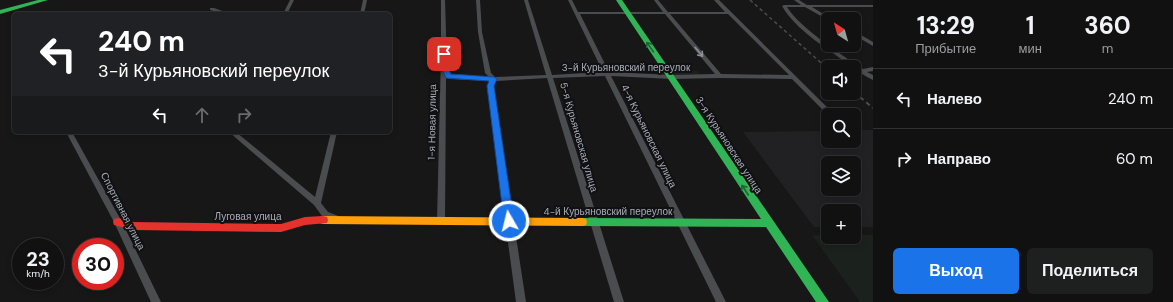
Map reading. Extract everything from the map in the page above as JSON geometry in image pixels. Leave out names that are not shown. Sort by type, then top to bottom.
[{"type":"street","points":[[0,10],[37,0]]},
{"type":"street","points":[[0,10],[43,0]]},
{"type":"street","points":[[286,12],[292,0]]},
{"type":"street","points":[[362,12],[365,0]]},
{"type":"street","name":"1-я Новая улица","points":[[443,0],[445,221]]},
{"type":"street","points":[[478,0],[480,32],[488,73],[494,79],[490,86],[521,302]]},
{"type":"street","name":"5-я Курьяновская улица","points":[[526,0],[619,302]]},
{"type":"street","name":"4-я Курьяновская улица","points":[[570,0],[578,13],[680,222],[721,302]]},
{"type":"street","name":"3-я Курьяновская улица","points":[[619,0],[767,223],[822,302]]},
{"type":"street","points":[[656,0],[718,76]]},
{"type":"street","points":[[716,0],[825,108]]},
{"type":"street","points":[[796,0],[821,15]]},
{"type":"street","points":[[873,6],[784,6],[784,8],[795,20],[873,78]]},
{"type":"street","points":[[861,6],[873,12]]},
{"type":"street","points":[[212,9],[222,12]]},
{"type":"street","points":[[578,13],[728,13]]},
{"type":"street","points":[[861,37],[873,44]]},
{"type":"street","name":"3-й Курьяновский переулок","points":[[443,64],[448,76],[494,79],[607,74],[672,78],[718,76],[793,77]]},
{"type":"street","points":[[862,71],[873,69]]},
{"type":"street","name":"Спортивная улица","points":[[70,134],[118,222],[156,302]]},
{"type":"street","points":[[234,134],[318,203],[325,214],[340,220]]},
{"type":"street","points":[[318,203],[334,134]]},
{"type":"street","name":"Луговая улица","points":[[118,222],[133,226],[281,228],[305,221],[445,221]]},
{"type":"street","name":"4-й Курьяновский переулок","points":[[445,221],[767,223]]},
{"type":"shaded area","points":[[665,63],[678,63],[684,70],[697,71],[700,75],[675,76]]},
{"type":"shaded area","points":[[861,130],[873,130],[873,227],[861,227],[861,204],[821,204],[821,227],[814,227],[743,132],[821,131],[821,148],[861,148]]},
{"type":"shaded area","points":[[812,235],[821,235],[821,244],[861,244],[861,235],[873,235],[873,302],[860,302]]},
{"type":"railway","points":[[750,0],[821,63]]},
{"type":"railway","points":[[861,98],[873,108]]},
{"type":"traffic: fast","points":[[0,12],[45,0]]},
{"type":"traffic: fast","points":[[619,0],[823,302]]},
{"type":"traffic: fast","points":[[582,222],[767,223]]},
{"type":"traffic: slow","points":[[323,220],[582,222]]},
{"type":"traffic: jam","points":[[118,222],[133,226],[281,228],[305,221],[323,220]]},
{"type":"route","points":[[444,54],[443,64],[448,76],[484,77],[494,79],[490,86],[509,221]]}]
